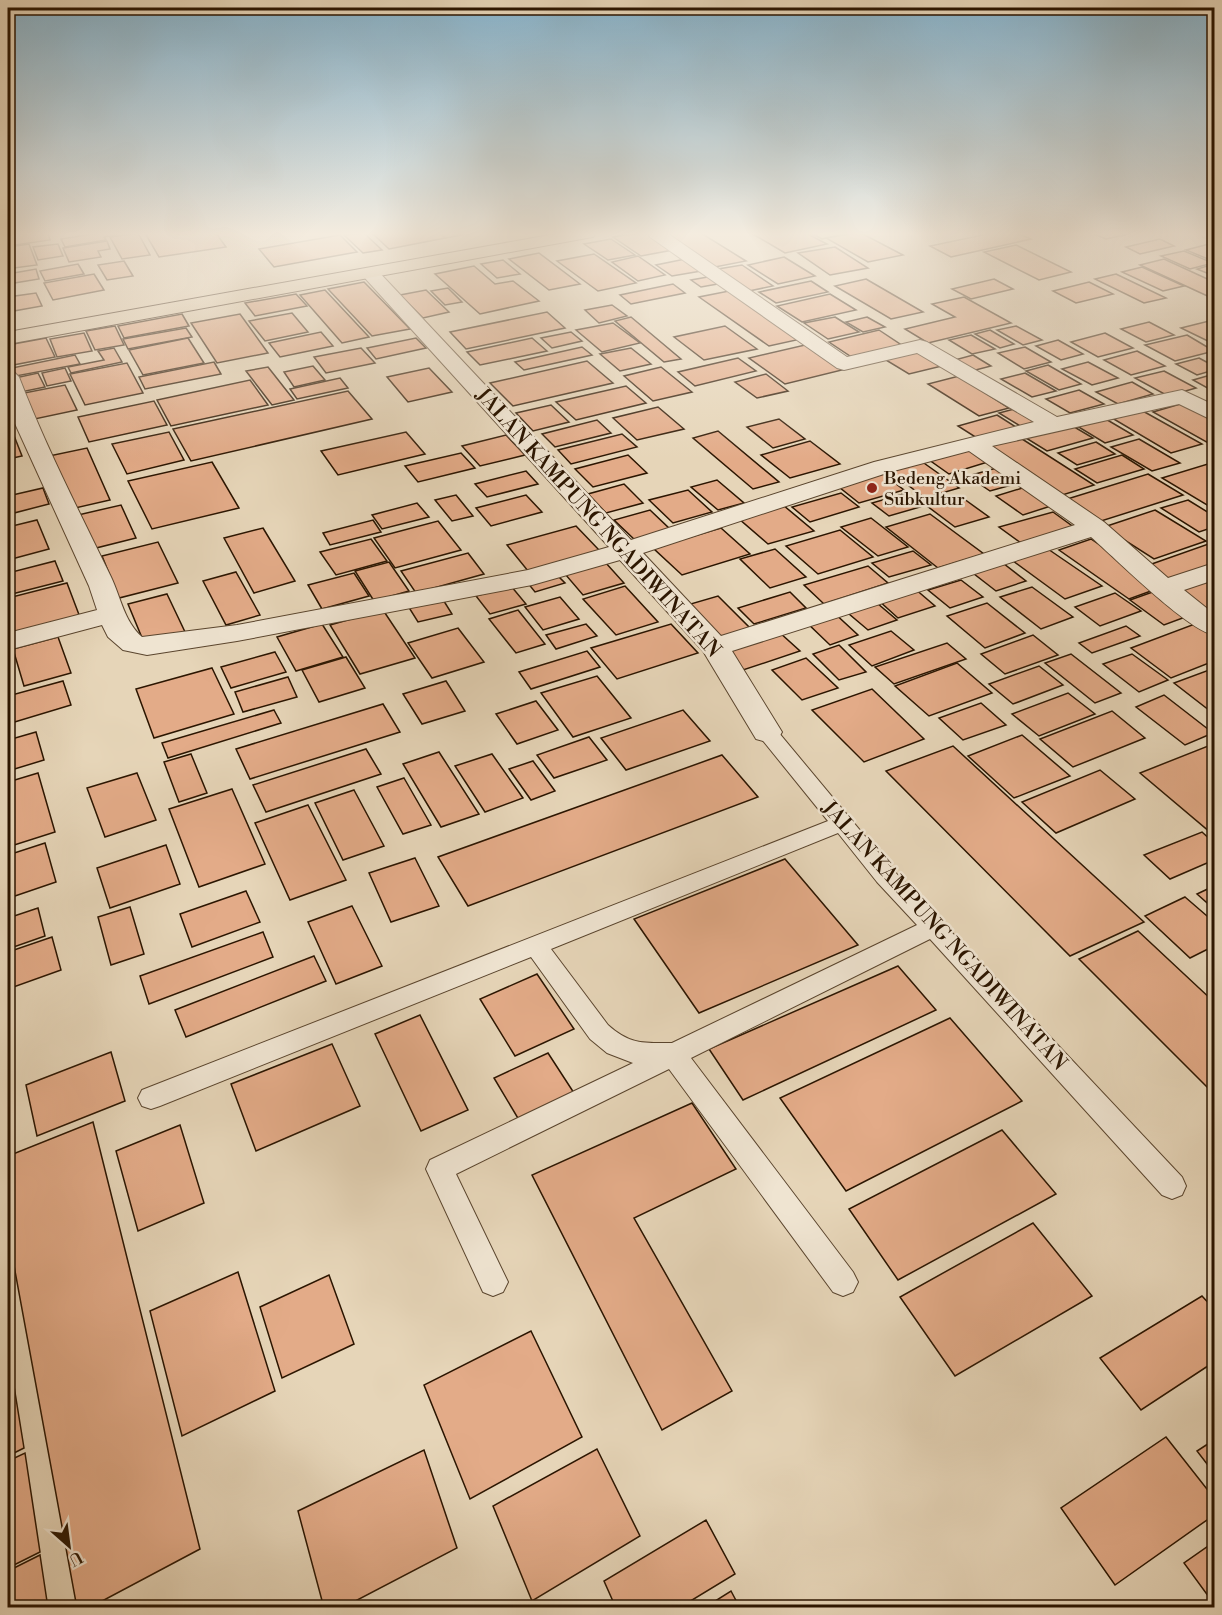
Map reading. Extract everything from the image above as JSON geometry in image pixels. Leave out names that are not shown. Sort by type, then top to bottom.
[{"type":"main road","points":[[8,338],[173,308]]},
{"type":"street","name":"JALAN KAMPUNG NGADIWINATAN","points":[[403,308],[715,647],[767,732]]},
{"type":"street","points":[[765,308],[844,364],[920,346],[1054,425]]},
{"type":"street","points":[[8,377],[23,417],[102,586],[118,631],[134,644],[147,646],[174,644],[487,587],[626,550],[805,491],[973,443],[1182,397],[1215,414]]},
{"type":"street","points":[[973,443],[1095,527],[1166,590],[1215,627]]},
{"type":"street","points":[[715,647],[1095,527]]},
{"type":"street","points":[[1166,590],[1165,585],[1215,571]]},
{"type":"street","points":[[8,642],[112,614]]},
{"type":"lane","name":"JALAN KAMPUNG NGADIWINATAN","points":[[767,732],[885,876],[1172,1186]]},
{"type":"lane","points":[[151,1098],[842,824]]},
{"type":"lane","points":[[493,1282],[440,1169],[934,927]]},
{"type":"lane","points":[[535,945],[599,1032],[609,1042],[624,1051],[673,1054],[843,1282]]},
{"type":"building","points":[[8,308],[29,308],[8,312]]},
{"type":"building","points":[[249,308],[295,308],[255,316]]},
{"type":"building","points":[[312,308],[342,308],[369,337],[342,343]]},
{"type":"building","points":[[346,308],[390,308],[410,329],[372,336]]},
{"type":"building","points":[[413,308],[445,308],[449,312],[423,318]]},
{"type":"building","points":[[474,308],[506,308],[480,314]]},
{"type":"building","points":[[617,308],[627,316],[599,323],[585,310]]},
{"type":"building","points":[[715,308],[755,308],[801,339],[769,346]]},
{"type":"building","points":[[781,308],[856,310],[802,322]]},
{"type":"building","points":[[873,308],[917,308],[923,312],[891,319]]},
{"type":"building","points":[[940,308],[985,308],[1011,323],[928,343],[905,329],[955,317]]},
{"type":"building","points":[[547,312],[565,328],[466,349],[450,332]]},
{"type":"building","points":[[292,313],[308,332],[265,341],[249,321]]},
{"type":"building","points":[[182,314],[189,326],[124,338],[118,326]]},
{"type":"building","points":[[240,314],[268,353],[217,363],[191,323]]},
{"type":"building","points":[[631,317],[681,359],[664,362],[615,321]]},
{"type":"building","points":[[835,317],[859,332],[828,339],[804,323]]},
{"type":"building","points":[[867,317],[885,327],[863,332],[846,322]]},
{"type":"building","points":[[1209,321],[1214,323],[1214,344],[1181,328]]},
{"type":"building","points":[[1149,322],[1174,335],[1146,342],[1121,329]]},
{"type":"building","points":[[613,323],[640,343],[602,352],[576,330]]},
{"type":"building","points":[[115,326],[124,345],[95,350],[86,331]]},
{"type":"building","points":[[725,326],[757,349],[704,360],[674,337]]},
{"type":"building","points":[[1016,326],[1042,340],[1023,345],[997,330]]},
{"type":"building","points":[[186,328],[192,337],[128,349],[123,339]]},
{"type":"building","points":[[879,330],[903,346],[853,358],[829,342]]},
{"type":"building","points":[[990,330],[1014,344],[1000,348],[975,334]]},
{"type":"building","points":[[321,332],[333,346],[280,357],[269,343]]},
{"type":"building","points":[[571,332],[582,341],[552,348],[541,338]]},
{"type":"building","points":[[84,333],[92,351],[57,357],[50,339]]},
{"type":"building","points":[[1105,333],[1133,348],[1098,357],[1071,342]]},
{"type":"building","points":[[971,335],[995,349],[972,354],[949,340]]},
{"type":"building","points":[[1187,335],[1214,351],[1175,361],[1145,345]]},
{"type":"building","points":[[46,338],[55,357],[8,366],[8,345]]},
{"type":"building","points":[[188,338],[204,363],[143,375],[129,350]]},
{"type":"building","points":[[416,338],[426,348],[376,359],[367,348]]},
{"type":"building","points":[[532,338],[547,351],[480,365],[467,352]]},
{"type":"building","points":[[1058,340],[1083,354],[1061,360],[1036,346]]},
{"type":"building","points":[[805,345],[842,370],[785,384],[749,358]]},
{"type":"building","points":[[582,347],[592,355],[524,370],[515,362]]},
{"type":"building","points":[[1025,347],[1051,362],[1024,369],[998,353]]},
{"type":"building","points":[[114,348],[122,362],[71,373],[68,367],[104,360],[98,351]]},
{"type":"building","points":[[361,348],[375,363],[326,373],[314,357]]},
{"type":"building","points":[[631,348],[651,364],[620,371],[600,354]]},
{"type":"building","points":[[918,348],[946,365],[909,374],[881,357]]},
{"type":"building","points":[[1137,351],[1165,366],[1131,375],[1104,360]]},
{"type":"building","points":[[75,355],[80,364],[16,376],[12,368]]},
{"type":"building","points":[[973,355],[991,366],[968,372],[951,361]]},
{"type":"building","points":[[738,358],[756,371],[695,386],[678,372]]},
{"type":"building","points":[[1199,358],[1214,366],[1214,370],[1197,375],[1176,364]]},
{"type":"building","points":[[587,361],[613,383],[513,406],[490,383]]},
{"type":"building","points":[[214,362],[221,374],[145,389],[139,377]]},
{"type":"building","points":[[1088,362],[1118,378],[1092,385],[1062,369]]},
{"type":"building","points":[[127,363],[143,393],[85,405],[70,374]]},
{"type":"building","points":[[1048,365],[1081,384],[1059,390],[1026,371]]},
{"type":"building","points":[[313,366],[325,380],[294,387],[284,372]]},
{"type":"building","points":[[268,367],[294,400],[272,405],[246,371]]},
{"type":"building","points":[[661,367],[692,392],[653,401],[624,376]]},
{"type":"building","points":[[65,368],[71,381],[47,386],[42,373]]},
{"type":"building","points":[[429,368],[452,392],[408,402],[387,377]]},
{"type":"building","points":[[1164,371],[1196,388],[1168,396],[1135,378]]},
{"type":"building","points":[[38,373],[45,387],[21,392],[15,378]]},
{"type":"building","points":[[1025,373],[1056,391],[1032,397],[1001,379]]},
{"type":"building","points":[[766,374],[788,391],[757,398],[735,382]]},
{"type":"building","points":[[1214,374],[1214,389],[1211,390],[1193,380]]},
{"type":"building","points":[[959,376],[1009,408],[979,416],[928,384]]},
{"type":"building","points":[[340,378],[348,388],[297,399],[290,389]]},
{"type":"building","points":[[250,380],[268,405],[171,426],[157,400]]},
{"type":"building","points":[[1132,382],[1153,394],[1118,404],[1096,392]]},
{"type":"building","points":[[65,385],[77,410],[30,420],[19,394]]},
{"type":"building","points":[[626,386],[646,403],[576,420],[556,402]]},
{"type":"building","points":[[1079,390],[1104,404],[1070,413],[1046,399]]},
{"type":"building","points":[[348,391],[372,419],[191,461],[173,429]]},
{"type":"building","points":[[154,401],[167,425],[89,442],[78,417]]},
{"type":"building","points":[[1187,402],[1214,417],[1214,442],[1210,444],[1153,412]]},
{"type":"building","points":[[551,405],[569,422],[533,431],[516,413]]},
{"type":"building","points":[[658,407],[684,429],[637,440],[613,418]]},
{"type":"building","points":[[1022,407],[1048,423],[1025,429],[999,413]]},
{"type":"building","points":[[1141,410],[1202,444],[1171,453],[1112,418]]},
{"type":"building","points":[[997,415],[1019,429],[980,440],[958,426]]},
{"type":"building","points":[[1104,418],[1133,435],[1105,443],[1077,426]]},
{"type":"building","points":[[779,419],[805,439],[773,448],[747,427]]},
{"type":"building","points":[[597,420],[611,433],[555,447],[542,434]]},
{"type":"building","points":[[1071,425],[1093,438],[1047,451],[1026,438]]},
{"type":"building","points":[[8,428],[11,428],[22,456],[8,459]]},
{"type":"building","points":[[718,431],[779,482],[753,489],[693,438]]},
{"type":"building","points":[[169,432],[184,460],[127,474],[112,444]]},
{"type":"building","points":[[406,432],[425,454],[338,475],[321,451]]},
{"type":"building","points":[[622,434],[637,447],[571,464],[558,450]]},
{"type":"building","points":[[506,435],[525,455],[480,466],[462,446]]},
{"type":"building","points":[[1019,437],[1094,485],[1056,497],[983,448]]},
{"type":"building","points":[[1139,439],[1180,463],[1152,471],[1111,447]]},
{"type":"building","points":[[810,441],[840,464],[790,478],[761,455]]},
{"type":"building","points":[[1096,442],[1115,454],[1077,465],[1058,453]]},
{"type":"building","points":[[967,445],[991,461],[949,474],[925,457]]},
{"type":"building","points":[[87,448],[110,500],[71,509],[49,456]]},
{"type":"building","points":[[461,453],[475,468],[418,482],[405,466]]},
{"type":"building","points":[[628,455],[647,473],[593,487],[575,469]]},
{"type":"building","points":[[1122,455],[1144,469],[1097,483],[1075,469]]},
{"type":"building","points":[[921,461],[959,488],[925,498],[888,470]]},
{"type":"building","points":[[212,462],[239,508],[152,529],[128,481]]},
{"type":"building","points":[[1211,463],[1214,465],[1214,502],[1207,505],[1162,478]]},
{"type":"building","points":[[1000,467],[1022,482],[990,491],[968,476]]},
{"type":"building","points":[[526,471],[538,484],[487,497],[475,484]]},
{"type":"building","name":"Bedeng Akademi Subkultur","points":[[883,474],[904,490],[859,503],[839,487]]},
{"type":"building","points":[[1148,474],[1183,495],[1098,522],[1064,500]]},
{"type":"building","points":[[717,480],[744,503],[718,510],[691,487]]},
{"type":"building","points":[[624,484],[643,503],[606,513],[588,494]]},
{"type":"building","points":[[1029,486],[1057,504],[1023,515],[996,496]]},
{"type":"building","points":[[43,488],[49,504],[14,513],[8,496]]},
{"type":"building","points":[[688,490],[712,512],[673,523],[649,500]]},
{"type":"building","points":[[841,493],[859,507],[810,522],[792,507]]},
{"type":"building","points":[[903,494],[920,507],[889,516],[872,503]]},
{"type":"building","points":[[456,495],[473,516],[452,521],[435,500]]},
{"type":"building","points":[[526,495],[542,512],[491,526],[476,508]]},
{"type":"building","points":[[960,496],[989,517],[955,527],[927,506]]},
{"type":"building","points":[[1188,500],[1214,516],[1214,527],[1199,532],[1161,508]]},
{"type":"building","points":[[417,503],[429,517],[382,529],[372,515]]},
{"type":"building","points":[[121,505],[136,538],[92,549],[78,515]]},
{"type":"building","points":[[783,505],[814,531],[768,544],[738,518]]},
{"type":"building","points":[[650,510],[672,531],[636,541],[614,520]]},
{"type":"building","points":[[1155,510],[1206,541],[1154,559],[1104,527]]},
{"type":"building","points":[[1053,512],[1075,528],[1021,543],[999,527]]},
{"type":"building","points":[[930,514],[984,554],[938,568],[886,527]]},
{"type":"building","points":[[871,518],[908,547],[878,556],[841,527]]},
{"type":"building","points":[[37,520],[49,549],[8,560],[8,527]]},
{"type":"building","points":[[373,520],[381,532],[330,545],[323,533]]},
{"type":"building","points":[[438,521],[461,550],[395,568],[374,538]]},
{"type":"building","points":[[576,526],[600,551],[528,571],[507,545]]},
{"type":"building","points":[[263,528],[295,581],[254,593],[224,538]]},
{"type":"building","points":[[721,528],[750,554],[682,575],[653,548]]},
{"type":"building","points":[[840,530],[873,557],[818,574],[786,546]]},
{"type":"building","points":[[371,539],[387,561],[336,575],[320,552]]},
{"type":"building","points":[[1091,539],[1162,587],[1129,599],[1059,550]]},
{"type":"building","points":[[158,542],[178,583],[119,598],[102,556]]},
{"type":"building","points":[[1214,542],[1214,567],[1170,582],[1146,566]]},
{"type":"building","points":[[1045,547],[1102,586],[1065,599],[1009,558]]},
{"type":"building","points":[[775,549],[806,577],[770,588],[740,559]]},
{"type":"building","points":[[913,551],[931,565],[889,577],[872,563]]},
{"type":"building","points":[[468,553],[484,574],[416,593],[401,571]]},
{"type":"building","points":[[999,560],[1026,581],[996,591],[969,570]]},
{"type":"building","points":[[55,561],[63,581],[8,595],[8,573]]},
{"type":"building","points":[[389,562],[409,591],[374,601],[355,571]]},
{"type":"building","points":[[605,562],[624,583],[583,595],[565,574]]},
{"type":"building","points":[[868,566],[888,583],[824,604],[804,585]]},
{"type":"building","points":[[236,572],[260,615],[226,625],[203,581]]},
{"type":"building","points":[[354,573],[369,596],[322,609],[308,585]]},
{"type":"building","points":[[556,574],[565,583],[535,592],[527,582]]},
{"type":"building","points":[[1206,574],[1214,579],[1214,613],[1208,615],[1167,588]]},
{"type":"building","points":[[961,580],[983,597],[950,608],[928,590]]},
{"type":"building","points":[[67,583],[81,620],[8,639],[8,598]]},
{"type":"building","points":[[511,586],[526,604],[490,614],[476,596]]},
{"type":"building","points":[[625,586],[658,622],[616,635],[583,599]]},
{"type":"building","points":[[1032,587],[1073,617],[1041,629],[1000,597]]},
{"type":"building","points":[[914,588],[935,606],[898,618],[877,599]]},
{"type":"building","points":[[1161,589],[1196,613],[1164,625],[1130,600]]},
{"type":"building","points":[[790,592],[806,608],[754,624],[738,608]]},
{"type":"building","points":[[1115,593],[1141,611],[1100,626],[1075,607]]},
{"type":"building","points":[[167,594],[186,634],[145,645],[128,604]]},
{"type":"building","points":[[718,596],[755,633],[724,643],[687,605]]},
{"type":"building","points":[[560,597],[579,619],[543,630],[525,607]]},
{"type":"building","points":[[442,598],[452,614],[418,622],[408,606]]},
{"type":"building","points":[[871,598],[897,620],[868,630],[842,608]]},
{"type":"building","points":[[987,603],[1025,633],[985,648],[947,616]]},
{"type":"building","points":[[383,610],[415,658],[360,674],[330,625]]},
{"type":"building","points":[[518,610],[545,644],[516,653],[489,619]]},
{"type":"building","points":[[831,610],[858,635],[830,645],[803,619]]},
{"type":"building","points":[[1200,622],[1214,633],[1214,661],[1171,678],[1131,648]]},
{"type":"building","points":[[322,624],[343,657],[296,671],[277,637]]},
{"type":"building","points":[[586,624],[597,636],[556,649],[546,635]]},
{"type":"building","points":[[671,624],[698,653],[617,679],[591,648]]},
{"type":"building","points":[[1126,626],[1140,636],[1092,653],[1079,643]]},
{"type":"building","points":[[458,628],[484,662],[432,678],[408,643]]},
{"type":"building","points":[[891,631],[914,650],[872,666],[849,645]]},
{"type":"building","points":[[779,632],[800,651],[740,671],[721,651]]},
{"type":"building","points":[[1033,635],[1058,655],[1005,674],[981,654]]},
{"type":"building","points":[[58,637],[71,673],[24,686],[13,649]]},
{"type":"building","points":[[947,643],[966,659],[894,684],[875,667]]},
{"type":"building","points":[[839,645],[866,672],[839,680],[813,654]]},
{"type":"building","points":[[587,651],[600,667],[531,689],[519,672]]},
{"type":"building","points":[[275,652],[286,672],[231,688],[221,667]]},
{"type":"building","points":[[1071,654],[1121,693],[1095,703],[1045,663]]},
{"type":"building","points":[[1132,654],[1168,680],[1139,692],[1103,664]]},
{"type":"building","points":[[346,657],[365,688],[319,702],[302,670]]},
{"type":"building","points":[[806,658],[838,688],[802,700],[772,670]]},
{"type":"building","points":[[957,663],[992,693],[929,716],[895,686]]},
{"type":"building","points":[[1039,666],[1063,685],[1013,704],[989,684]]},
{"type":"building","points":[[212,668],[234,714],[154,738],[136,689]]},
{"type":"building","points":[[1209,670],[1214,673],[1214,714],[1174,683]]},
{"type":"building","points":[[597,676],[631,718],[573,737],[541,693]]},
{"type":"building","points":[[288,677],[297,697],[243,712],[235,692]]},
{"type":"building","points":[[63,681],[71,705],[8,724],[8,696]]},
{"type":"building","points":[[446,681],[465,711],[422,724],[403,694]]},
{"type":"building","points":[[872,689],[924,739],[864,762],[812,710]]},
{"type":"building","points":[[1068,693],[1095,714],[1039,736],[1012,714]]},
{"type":"building","points":[[1164,695],[1213,733],[1185,745],[1136,707]]},
{"type":"building","points":[[536,701],[558,730],[517,744],[496,714]]},
{"type":"building","points":[[981,703],[1006,725],[963,740],[939,718]]},
{"type":"building","points":[[383,704],[400,732],[250,779],[236,749]]},
{"type":"building","points":[[274,710],[281,723],[168,758],[162,743]]},
{"type":"building","points":[[683,710],[710,741],[626,770],[601,738]]},
{"type":"building","points":[[1112,711],[1145,738],[1073,767],[1040,739]]},
{"type":"building","points":[[36,732],[44,760],[8,771],[8,740]]},
{"type":"building","points":[[1022,735],[1070,776],[1014,798],[968,756]]},
{"type":"building","points":[[589,737],[607,760],[554,778],[537,755]]},
{"type":"building","points":[[953,746],[1144,922],[1070,956],[886,771]]},
{"type":"building","points":[[1208,746],[1214,751],[1214,830],[1210,832],[1140,773]]},
{"type":"building","points":[[366,749],[381,774],[266,812],[253,785]]},
{"type":"building","points":[[439,752],[479,814],[441,827],[403,764]]},
{"type":"building","points":[[191,754],[207,793],[179,802],[164,762]]},
{"type":"building","points":[[492,754],[523,798],[485,812],[455,766]]},
{"type":"building","points":[[722,755],[758,797],[468,906],[438,857]]},
{"type":"building","points":[[533,761],[555,791],[531,800],[509,769]]},
{"type":"building","points":[[1100,770],[1135,799],[1056,833],[1022,802]]},
{"type":"building","points":[[38,773],[55,832],[8,847],[8,782]]},
{"type":"building","points":[[137,773],[156,820],[105,837],[87,788]]},
{"type":"building","points":[[404,778],[431,825],[403,834],[377,787]]},
{"type":"building","points":[[232,789],[265,864],[199,887],[169,809]]},
{"type":"building","points":[[354,790],[384,846],[343,860],[315,803]]},
{"type":"building","points":[[308,805],[346,880],[290,900],[255,823]]},
{"type":"building","points":[[1202,832],[1214,843],[1214,860],[1170,879],[1144,855]]},
{"type":"building","points":[[45,843],[56,882],[12,897],[8,879],[8,855]]},
{"type":"building","points":[[166,845],[180,884],[110,908],[97,868]]},
{"type":"building","points":[[415,858],[439,906],[391,922],[369,873]]},
{"type":"building","points":[[785,859],[858,945],[699,1013],[634,919]]},
{"type":"building","points":[[1214,886],[1214,909],[1197,894]]},
{"type":"building","points":[[246,891],[260,922],[192,947],[180,914]]},
{"type":"building","points":[[1185,897],[1214,922],[1214,946],[1190,958],[1145,916]]},
{"type":"building","points":[[352,906],[382,966],[336,984],[308,922]]},
{"type":"building","points":[[130,907],[144,954],[111,965],[98,917]]},
{"type":"building","points":[[38,908],[45,936],[8,949],[8,918]]},
{"type":"building","points":[[1138,931],[1214,1002],[1214,1094],[1079,959]]},
{"type":"building","points":[[263,932],[273,957],[149,1004],[140,976]]},
{"type":"building","points":[[52,937],[61,970],[8,989],[8,952]]},
{"type":"building","points":[[314,956],[326,981],[186,1037],[175,1010]]},
{"type":"building","points":[[898,966],[936,1010],[743,1100],[709,1049]]},
{"type":"building","points":[[537,974],[574,1029],[515,1056],[480,999]]},
{"type":"building","points":[[420,1015],[468,1110],[421,1131],[375,1034]]},
{"type":"building","points":[[950,1018],[1022,1101],[846,1191],[780,1098]]},
{"type":"building","points":[[332,1044],[360,1106],[256,1151],[231,1084]]},
{"type":"building","points":[[111,1052],[125,1101],[37,1136],[26,1085]]},
{"type":"building","points":[[548,1053],[574,1093],[519,1120],[494,1078]]},
{"type":"building","points":[[692,1103],[736,1169],[634,1218],[732,1391],[662,1430],[532,1175]]},
{"type":"building","points":[[93,1122],[200,1549],[89,1608],[77,1608],[8,1233],[8,1156]]},
{"type":"building","points":[[180,1125],[204,1203],[138,1231],[116,1151]]},
{"type":"building","points":[[1002,1130],[1056,1194],[898,1280],[849,1209]]},
{"type":"building","points":[[1033,1223],[1092,1296],[955,1376],[900,1297]]},
{"type":"building","points":[[238,1272],[275,1391],[182,1436],[150,1311]]},
{"type":"building","points":[[329,1275],[354,1344],[282,1378],[260,1307]]},
{"type":"building","points":[[1202,1296],[1214,1309],[1214,1362],[1141,1410],[1100,1358]]},
{"type":"building","points":[[531,1331],[582,1437],[470,1499],[424,1385]]},
{"type":"building","points":[[8,1349],[24,1448],[8,1456]]},
{"type":"building","points":[[1166,1437],[1214,1498],[1214,1515],[1115,1585],[1061,1508]]},
{"type":"building","points":[[1214,1440],[1214,1473],[1197,1451]]},
{"type":"building","points":[[597,1449],[640,1536],[532,1601],[493,1506]]},
{"type":"building","points":[[424,1450],[457,1548],[342,1608],[324,1608],[298,1511]]},
{"type":"building","points":[[25,1453],[40,1552],[8,1568],[8,1461]]},
{"type":"building","points":[[706,1520],[735,1574],[679,1608],[616,1608],[604,1581]]},
{"type":"building","points":[[1214,1542],[1214,1604],[1184,1563]]},
{"type":"building","points":[[40,1555],[48,1608],[8,1608],[8,1571]]},
{"type":"building","points":[[731,1591],[740,1608],[704,1608]]},
{"type":"place","name":"Bedeng Akademi Subkultur","points":[[872,488]]}]
